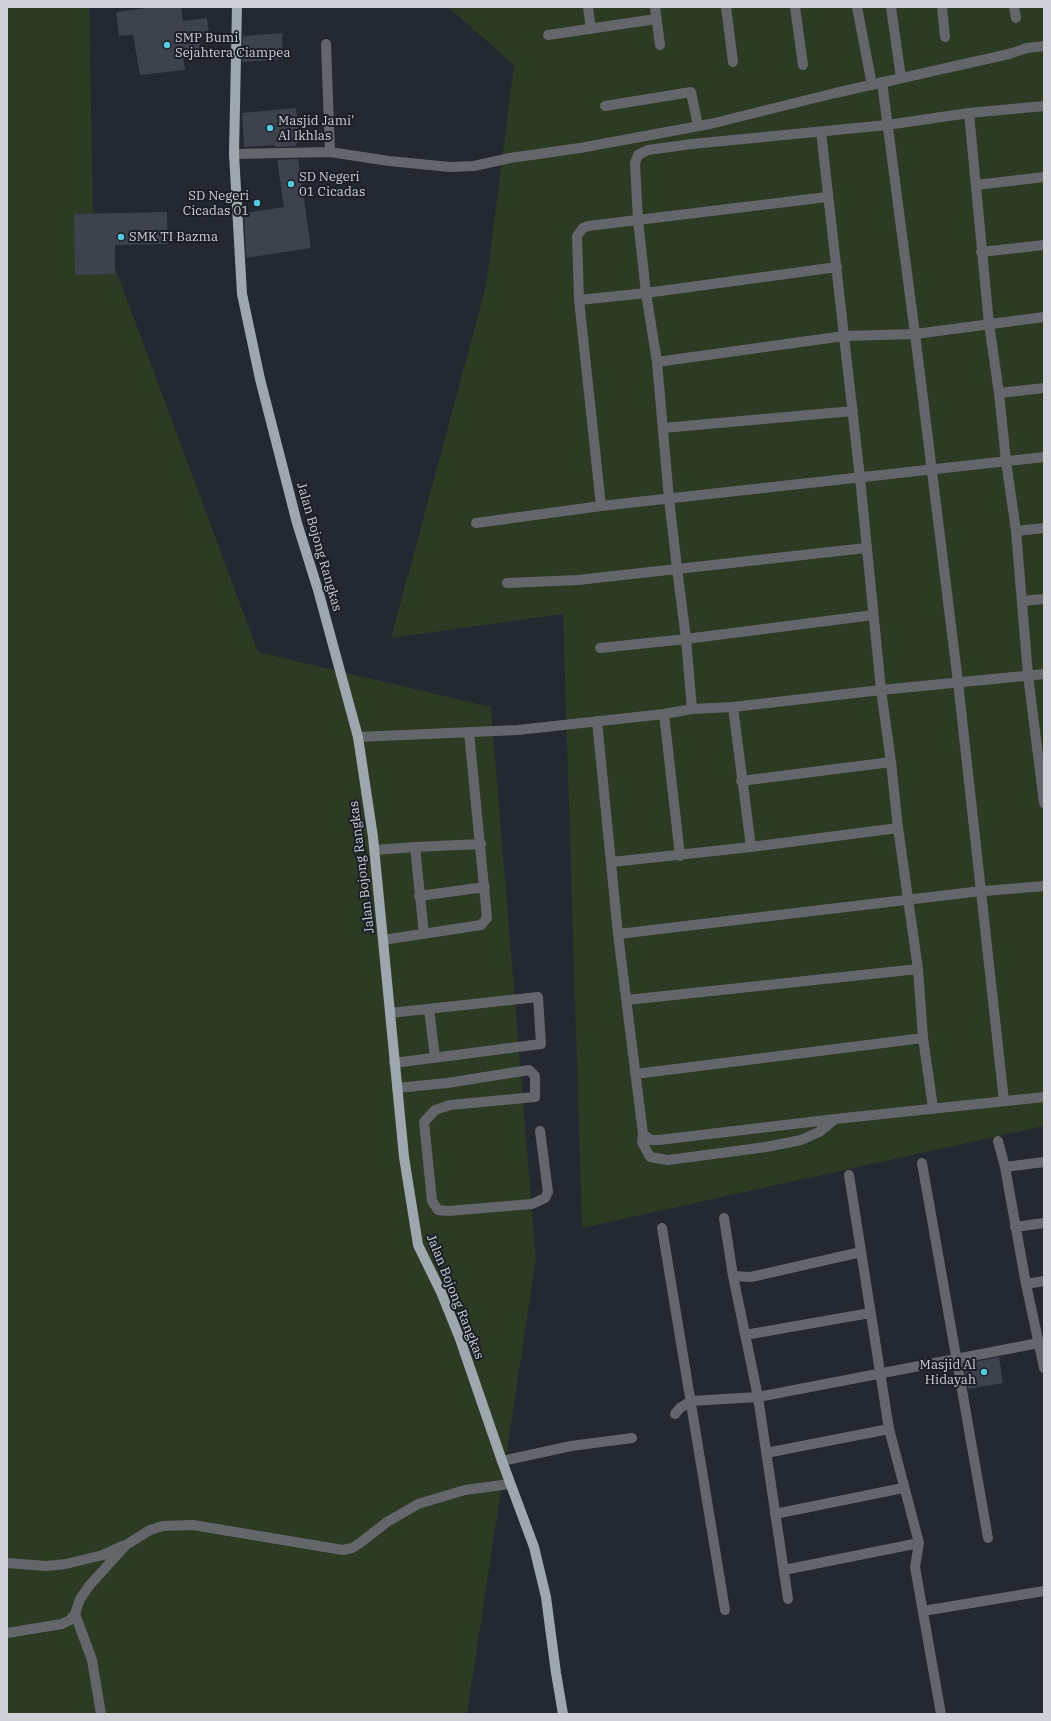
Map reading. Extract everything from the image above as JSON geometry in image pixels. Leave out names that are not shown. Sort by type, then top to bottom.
[{"type":"main road","name":"Jalan Bojong Rangkas","points":[[237,7],[234,154],[242,294],[260,379],[297,523],[318,590],[358,737],[375,850],[394,1063],[408,1188],[418,1245],[441,1292],[460,1339],[510,1484],[534,1547],[546,1597],[563,1714]]},
{"type":"street","points":[[588,7],[591,29]]},
{"type":"street","points":[[655,7],[660,46]]},
{"type":"street","points":[[726,7],[733,62]]},
{"type":"street","points":[[795,7],[803,65]]},
{"type":"street","points":[[857,7],[887,125],[915,334],[958,682],[1004,1101]]},
{"type":"street","points":[[891,7],[901,78]]},
{"type":"street","points":[[942,7],[945,36]]},
{"type":"street","points":[[1014,7],[1016,18]]},
{"type":"street","points":[[548,35],[656,19]]},
{"type":"street","points":[[326,44],[330,152]]},
{"type":"street","points":[[234,154],[330,152],[389,161],[450,167],[474,166],[510,158],[580,148],[698,126],[877,83],[1009,54],[1027,48],[1044,46]]},
{"type":"street","points":[[605,106],[690,92],[698,126]]},
{"type":"street","points":[[692,709],[686,639],[669,499],[657,362],[646,293],[638,220],[635,163],[638,155],[648,150],[692,144],[887,125],[969,113],[1044,106]]},
{"type":"street","points":[[969,113],[981,252],[1006,461],[1016,531],[1028,675],[1041,747],[1044,803]]},
{"type":"street","points":[[821,132],[827,196],[837,267],[853,411],[881,690],[907,900],[918,969],[923,1038],[933,1108]]},
{"type":"street","points":[[976,185],[1044,177]]},
{"type":"street","points":[[601,506],[579,300],[577,236],[583,228],[588,226],[827,196]]},
{"type":"street","points":[[981,252],[1044,245]]},
{"type":"street","points":[[579,300],[646,293],[837,267]]},
{"type":"street","points":[[657,362],[844,336],[915,334],[1044,317]]},
{"type":"street","points":[[999,393],[1044,388]]},
{"type":"street","points":[[663,428],[853,411]]},
{"type":"street","points":[[476,523],[601,506],[1044,458]]},
{"type":"street","points":[[1016,531],[1044,528]]},
{"type":"street","points":[[507,583],[578,580],[866,548]]},
{"type":"street","points":[[1022,601],[1044,599]]},
{"type":"street","points":[[600,648],[686,639],[873,615]]},
{"type":"street","points":[[358,737],[518,730],[664,714],[692,709],[733,707],[881,690],[1044,674]]},
{"type":"street","points":[[733,707],[751,847]]},
{"type":"street","points":[[664,714],[680,856]]},
{"type":"street","points":[[597,721],[618,934],[643,1134],[642,1142],[650,1157],[668,1160],[766,1147],[801,1140],[819,1132],[835,1119]]},
{"type":"street","points":[[383,940],[481,925],[487,918],[469,732]]},
{"type":"street","points":[[742,781],[891,762]]},
{"type":"street","points":[[612,862],[680,856],[898,828]]},
{"type":"street","points":[[375,850],[481,844]]},
{"type":"street","points":[[415,847],[424,934]]},
{"type":"street","points":[[618,934],[982,891],[1044,886]]},
{"type":"street","points":[[419,896],[485,887]]},
{"type":"street","points":[[627,1000],[918,969]]},
{"type":"street","points":[[390,1013],[538,997],[541,1044],[394,1063]]},
{"type":"street","points":[[429,1009],[435,1058]]},
{"type":"street","points":[[635,1074],[923,1038]]},
{"type":"street","points":[[397,1088],[529,1070],[535,1076],[536,1097],[450,1106],[435,1110],[424,1122],[432,1201],[438,1210],[448,1211],[532,1204],[545,1198],[548,1192],[540,1132]]},
{"type":"street","points":[[643,1134],[651,1140],[659,1140],[933,1108],[1044,1097]]},
{"type":"street","points":[[998,1141],[1005,1167],[1026,1284],[1041,1343],[1044,1368]]},
{"type":"street","points":[[1005,1167],[1044,1162]]},
{"type":"street","points":[[922,1163],[988,1538]]},
{"type":"street","points":[[848,1175],[889,1429],[903,1488],[919,1543],[915,1567],[941,1714]]},
{"type":"street","points":[[724,1218],[733,1276],[758,1397],[788,1599]]},
{"type":"street","points":[[1015,1227],[1044,1223]]},
{"type":"street","points":[[662,1228],[725,1610]]},
{"type":"street","points":[[733,1276],[751,1277],[861,1252]]},
{"type":"street","points":[[1026,1284],[1044,1281]]},
{"type":"street","points":[[745,1335],[870,1313]]},
{"type":"street","points":[[675,1414],[680,1408],[691,1401],[758,1397],[1041,1343]]},
{"type":"street","points":[[766,1453],[889,1429]]},
{"type":"street","points":[[502,1460],[571,1446],[632,1438]]},
{"type":"street","points":[[7,1563],[46,1566],[66,1564],[103,1554],[126,1545],[150,1530],[177,1524],[193,1525],[343,1550],[352,1548],[387,1522],[418,1504],[465,1490],[510,1484]]},
{"type":"street","points":[[775,1514],[903,1488]]},
{"type":"street","points":[[784,1570],[919,1543]]},
{"type":"street","points":[[7,1633],[62,1624],[70,1620],[75,1614],[80,1599],[89,1586],[126,1545]]},
{"type":"street","points":[[923,1611],[1044,1591]]},
{"type":"street","points":[[75,1614],[92,1660],[102,1714]]},
{"type":"green space","points":[[7,7],[89,7],[93,208],[258,652],[491,707],[536,1259],[467,1714],[7,1714]]},
{"type":"green space","points":[[448,7],[1044,7],[1044,1126],[582,1228],[563,614],[391,638],[486,286],[514,65]]},
{"type":"building","name":"SMP Bumi Sejahtera Ciampea","points":[[155,7],[181,7],[183,21],[207,18],[209,35],[199,36],[201,54],[183,56],[185,70],[140,75],[133,35],[119,36],[116,12]]},
{"type":"building","points":[[282,33],[283,59],[242,62],[243,36]]},
{"type":"building","name":"Masjid Jami' Al Ikhlas","points":[[296,108],[299,143],[296,143],[296,146],[275,147],[275,145],[244,147],[242,113]]},
{"type":"building","name":"SD Negeri 01 Cicadas","points":[[298,159],[311,248],[246,258],[244,213],[284,207],[277,160]]},
{"type":"building","name":"SMK TI Bazma","points":[[167,212],[168,244],[115,245],[115,274],[75,275],[74,214]]},
{"type":"building","name":"Masjid Al Hidayah","points":[[999,1357],[1003,1383],[968,1389],[964,1364]]},
{"type":"place","name":"SMP Bumi Sejahtera Ciampea","points":[[167,45]]},
{"type":"place","name":"Masjid Jami' Al Ikhlas","points":[[270,128]]},
{"type":"place","name":"SD Negeri 01 Cicadas","points":[[291,184]]},
{"type":"place","name":"SD Negeri Cicadas 01","points":[[257,203]]},
{"type":"place","name":"SMK TI Bazma","points":[[121,237]]},
{"type":"place","name":"Masjid Al Hidayah","points":[[984,1372]]}]
